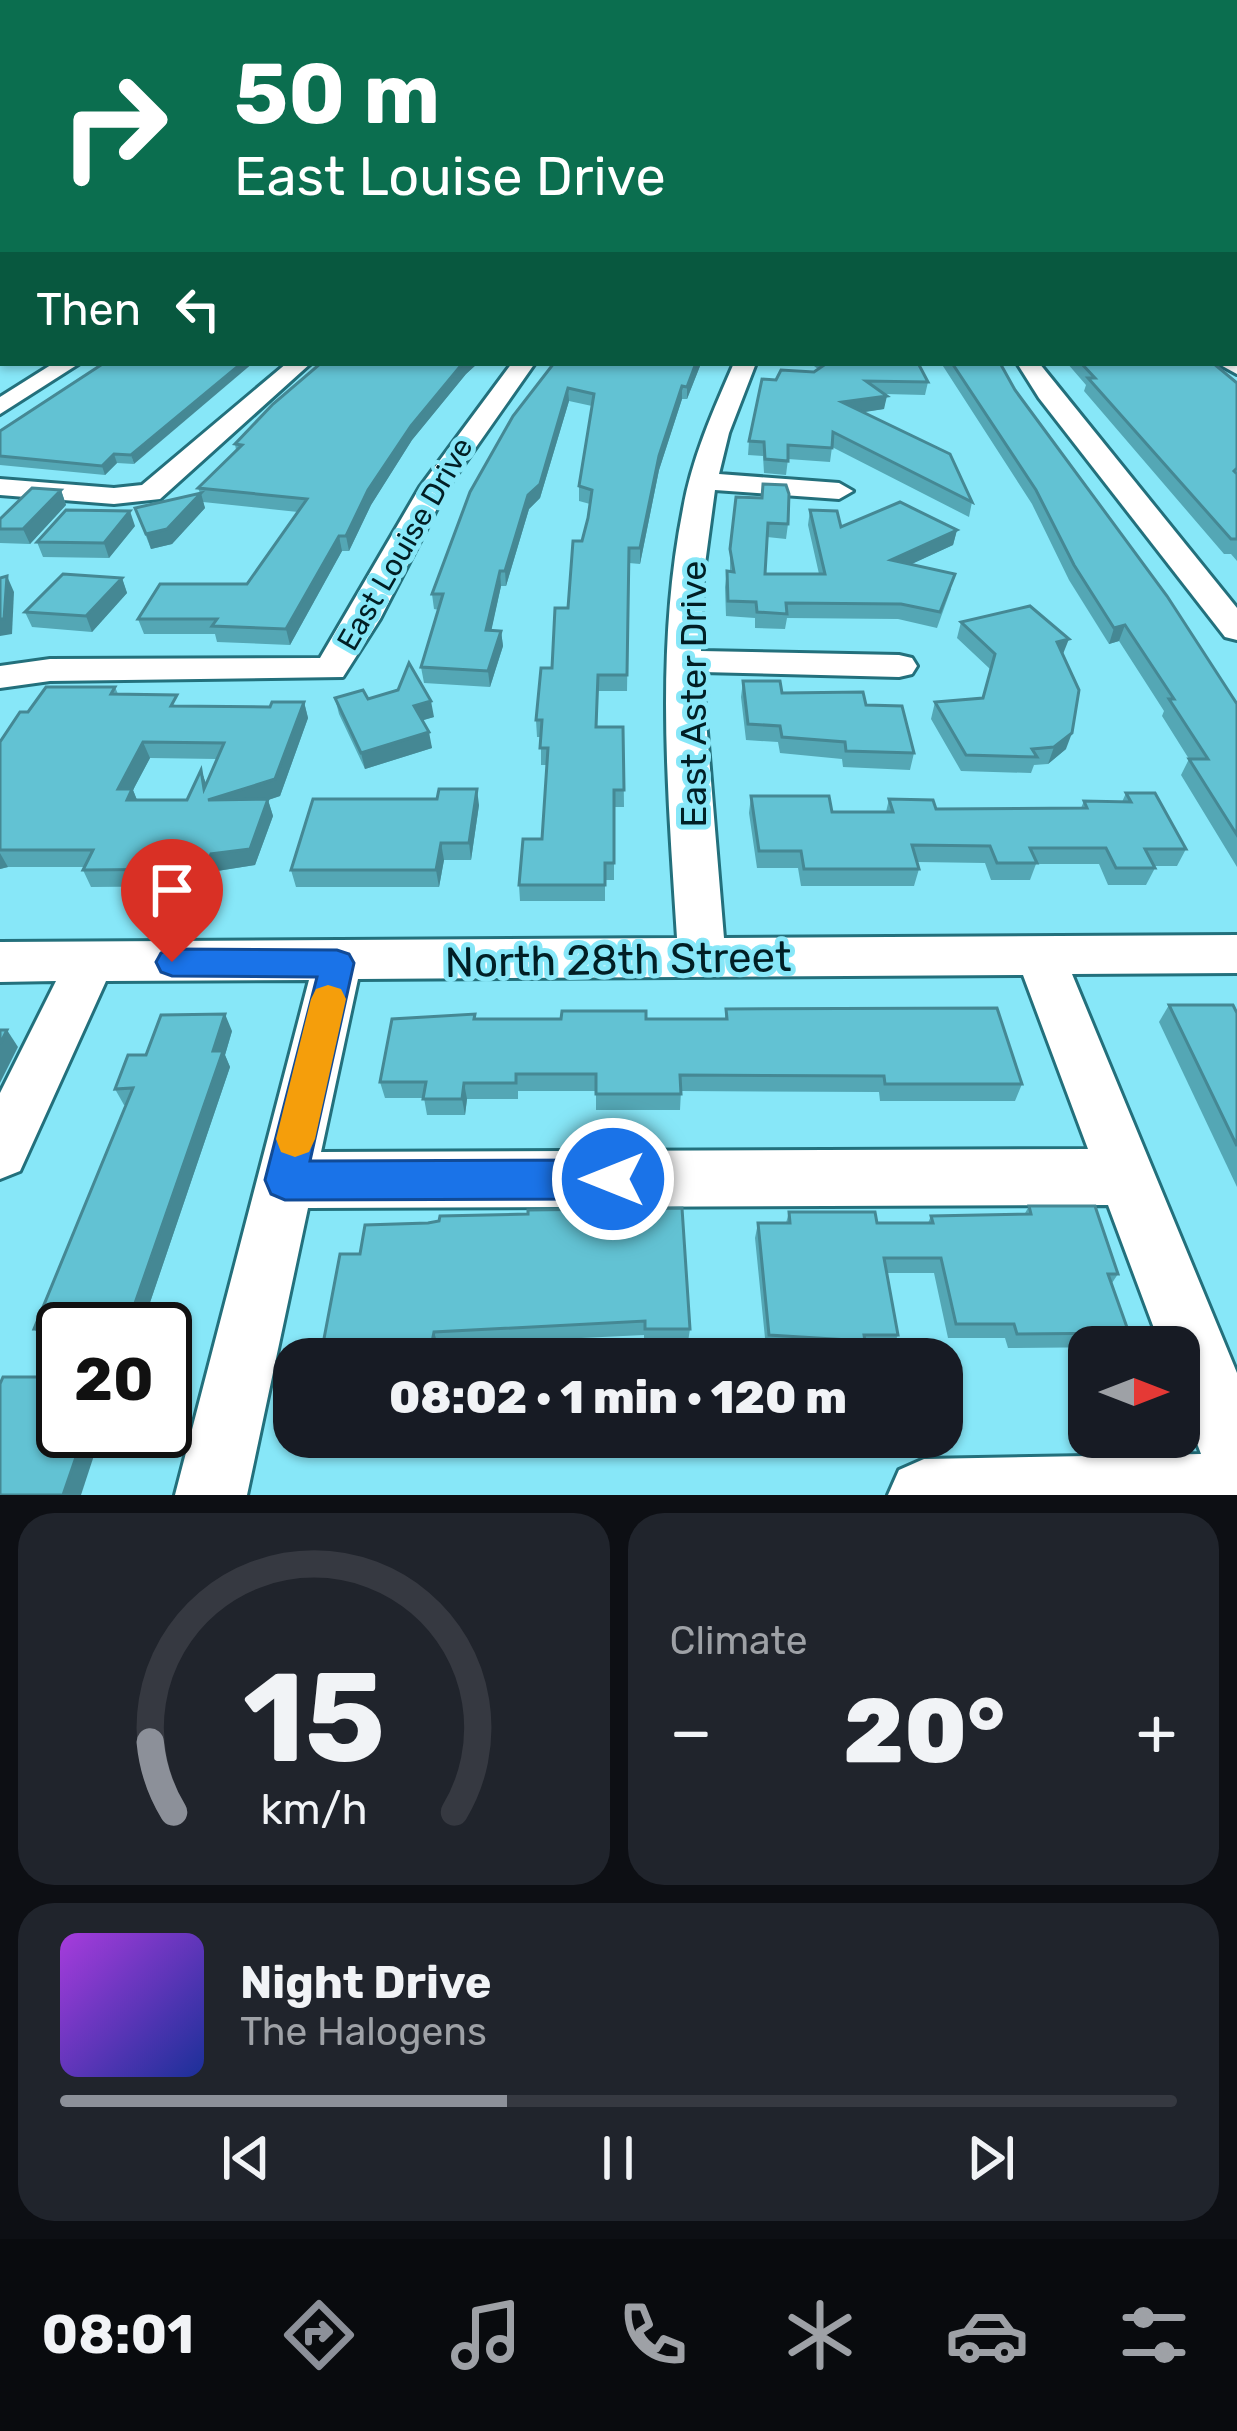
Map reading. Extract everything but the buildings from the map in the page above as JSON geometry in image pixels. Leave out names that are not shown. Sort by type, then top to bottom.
[{"type":"street","points":[[0,406],[64,366]]},
{"type":"street","points":[[0,487],[114,496],[150,493],[297,366]]},
{"type":"street","name":"East Louise Drive","points":[[0,676],[50,670],[331,669],[353,640],[407,532],[456,453],[522,366]]},
{"type":"street","name":"East Aster Drive","points":[[702,956],[686,766],[687,575],[702,482],[720,418],[750,366]]},
{"type":"street","points":[[1030,366],[1237,630]]},
{"type":"street","points":[[2,379],[38,382]]},
{"type":"street","points":[[702,482],[839,491]]},
{"type":"street","points":[[685,661],[899,666]]},
{"type":"street","name":"North 28th Street","points":[[0,962],[1237,954]]},
{"type":"street","points":[[1040,956],[1237,1457]]},
{"type":"street","points":[[0,1152],[90,962]]},
{"type":"street","points":[[211,1495],[337,963]]},
{"type":"street","points":[[285,1180],[1127,1178]]},
{"type":"street","points":[[924,1495],[1237,1489]]},
{"type":"slow traffic","points":[[295,1139],[328,999]]},
{"type":"route","points":[[172,962],[337,963],[285,1180],[613,1179]]}]
